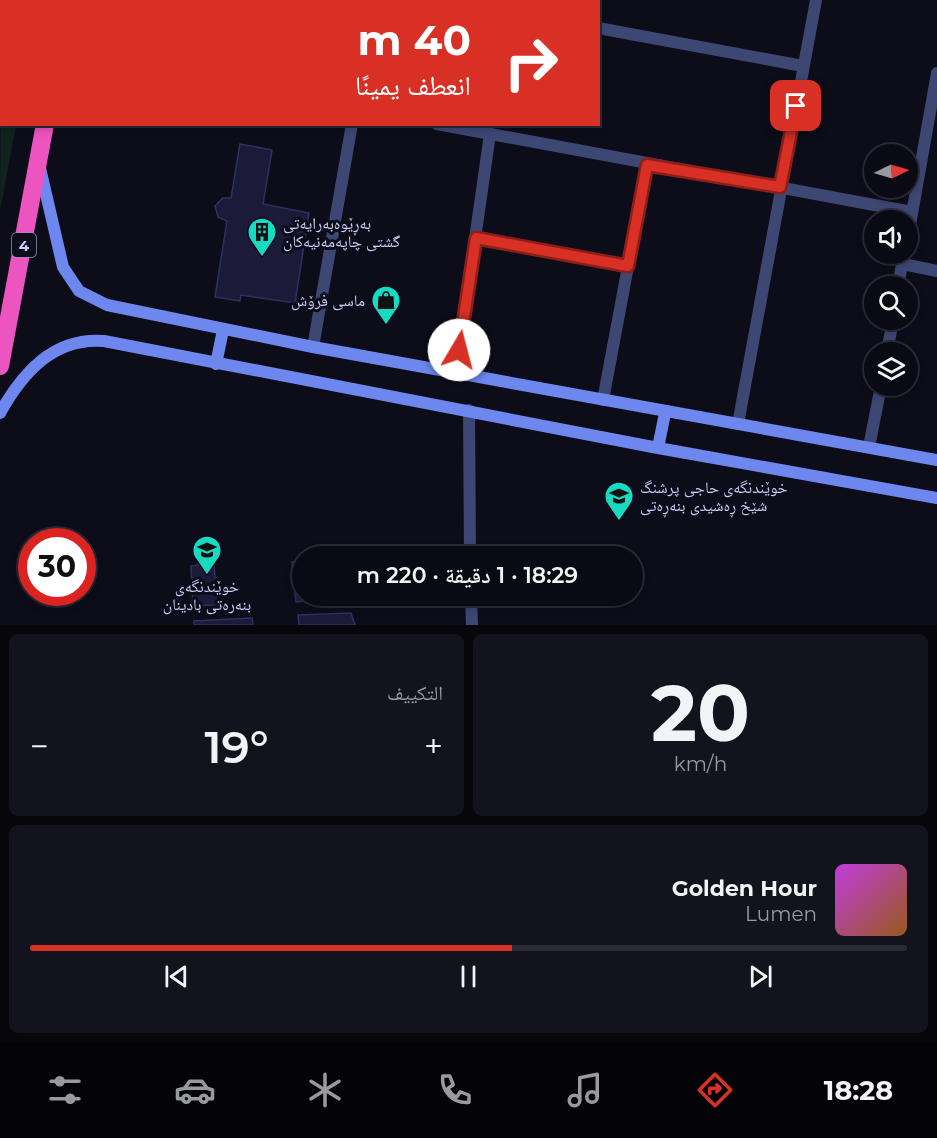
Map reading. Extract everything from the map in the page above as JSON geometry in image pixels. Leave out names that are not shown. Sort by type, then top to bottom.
[{"type":"highway","name":"4","points":[[0,366],[45,126]]},
{"type":"street","points":[[738,424],[816,0]]},
{"type":"street","points":[[600,28],[803,66]]},
{"type":"street","points":[[912,210],[937,73]]},
{"type":"street","points":[[313,347],[352,126]]},
{"type":"street","points":[[448,126],[647,165],[901,210]]},
{"type":"street","points":[[456,372],[490,134]]},
{"type":"street","points":[[39,159],[57,251],[68,276],[79,291],[107,305],[313,347],[937,460]]},
{"type":"street","points":[[603,400],[647,165]]},
{"type":"street","points":[[476,238],[628,266]]},
{"type":"street","points":[[918,264],[937,271]]},
{"type":"street","points":[[216,364],[223,330]]},
{"type":"street","points":[[0,413],[14,392],[43,358],[55,349],[79,341],[104,341],[658,448],[937,498]]},
{"type":"street","points":[[869,447],[878,396]]},
{"type":"street","points":[[469,410],[470,546]]},
{"type":"street","points":[[658,448],[665,412]]},
{"type":"street","points":[[471,606],[472,625]]},
{"type":"green space","points":[[1,126],[16,126],[0,211]]},
{"type":"building","name":"بەڕێوەبەرایەتی گشتی چاپەمەنیەکان","points":[[240,144],[272,150],[263,204],[309,213],[295,303],[241,295],[240,301],[215,297],[227,221],[218,217],[215,206],[223,198],[231,198]]},
{"type":"building","points":[[214,564],[217,605],[193,606],[191,566]]},
{"type":"building","points":[[351,613],[355,625],[299,625],[298,615]]},
{"type":"building","points":[[252,618],[253,625],[194,625],[194,621]]},
{"type":"place","name":"بەڕێوەبەرایەتی گشتی چاپەمەنیەکان","points":[[262,258]]},
{"type":"place","name":"ماسی فرۆش","points":[[386,326]]},
{"type":"place","name":"خوێندنگەی حاجی پرشنگ شێخ ڕەشیدی بنەڕەتی","points":[[619,522]]},
{"type":"place","name":"خوێندنگەی بنەرەتی بادینان","points":[[207,576]]},
{"type":"route","points":[[459,350],[476,238],[628,266],[647,165],[780,187],[796,106]]}]
